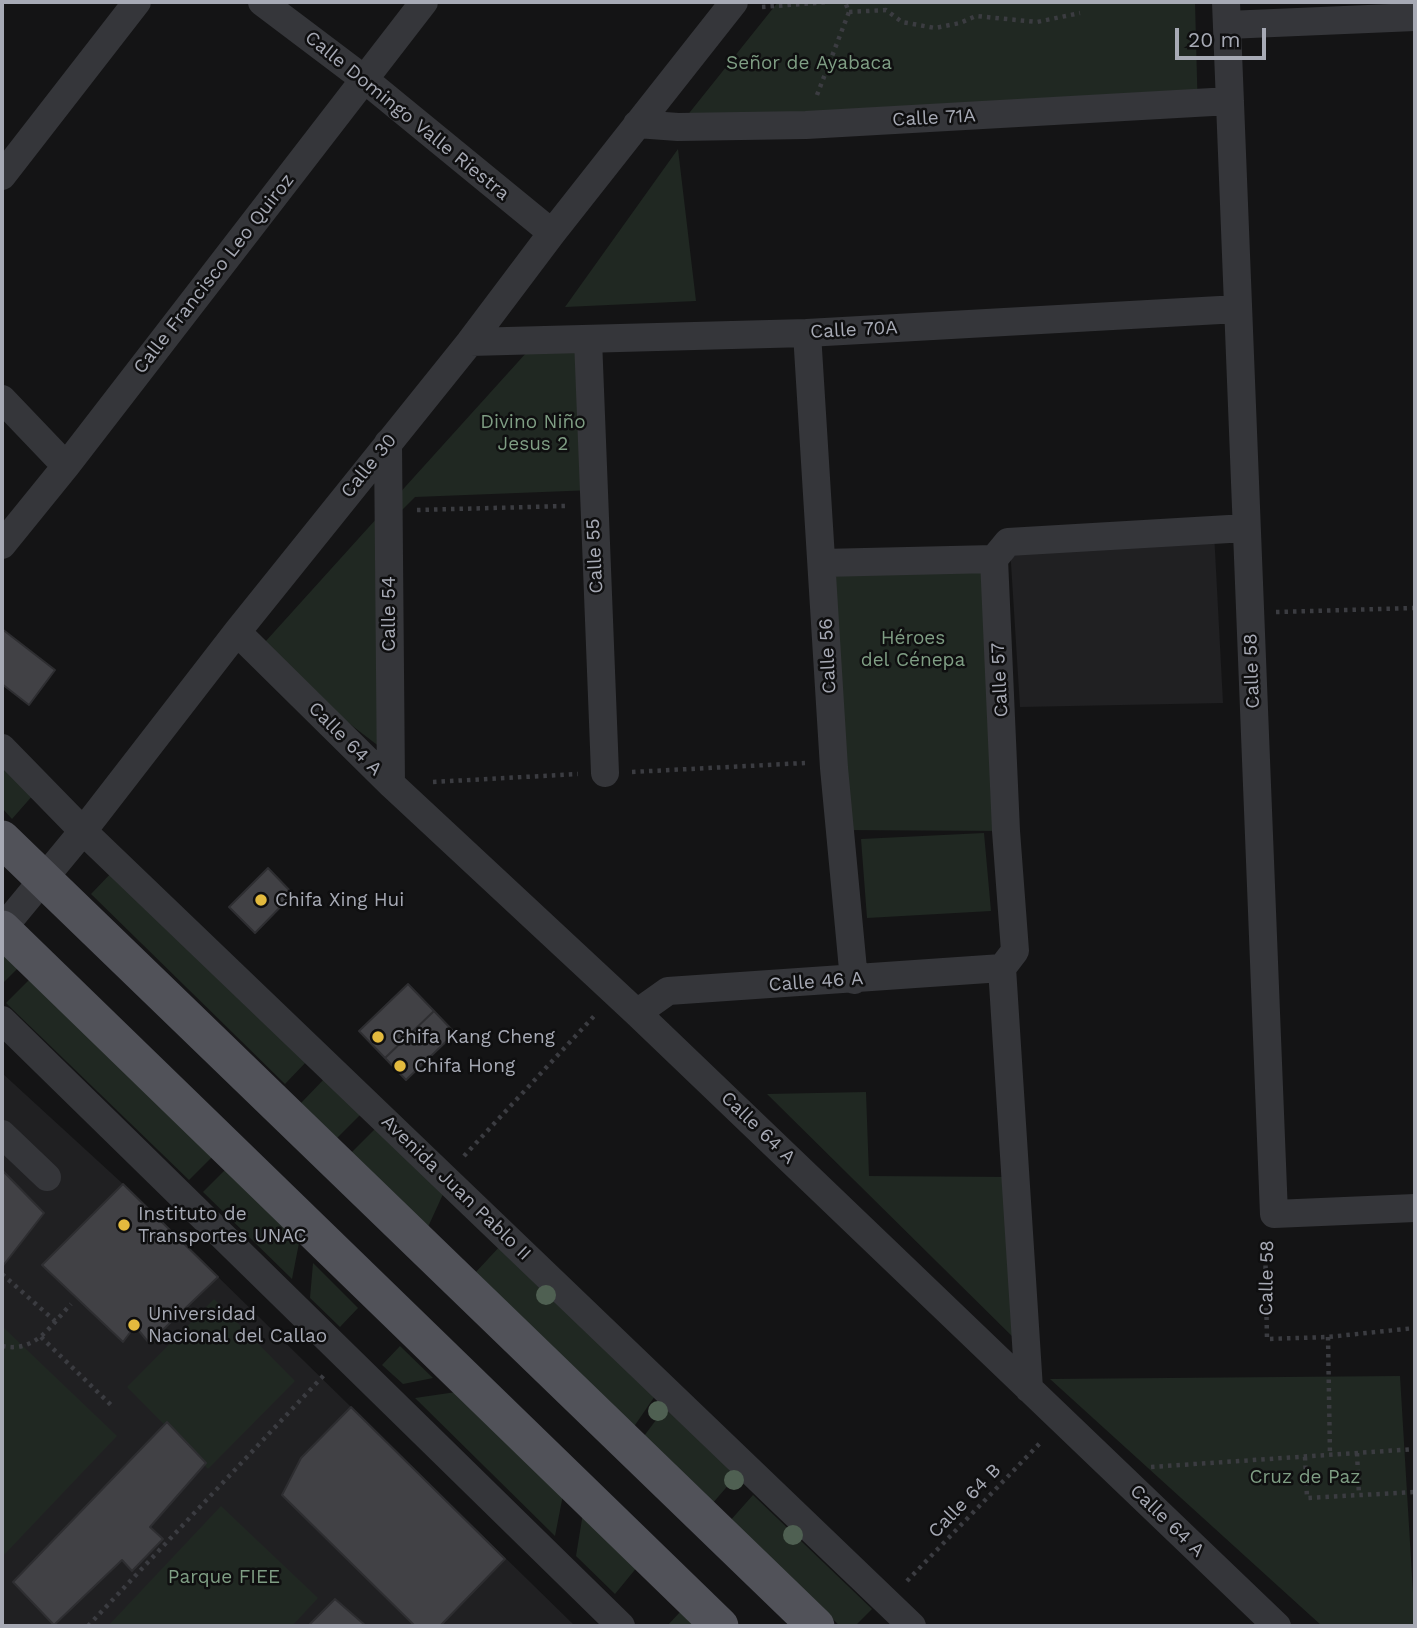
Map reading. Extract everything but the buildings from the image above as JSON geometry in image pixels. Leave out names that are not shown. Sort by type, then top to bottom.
[{"type":"main road","points":[[2,839],[816,1626]]},
{"type":"main road","points":[[2,929],[720,1626]]},
{"type":"street","points":[[2,176],[137,2]]},
{"type":"street","name":"Calle Domingo Valle Riestra","points":[[262,2],[365,79],[552,233]]},
{"type":"street","name":"Calle Francisco Leo Quiroz","points":[[2,545],[424,2]]},
{"type":"street","name":"Calle 30","points":[[2,929],[83,831],[237,632],[470,342],[552,233],[731,6]]},
{"type":"street","points":[[1226,13],[1415,17]]},
{"type":"street","name":"Calle 58","points":[[1226,13],[1274,1214]]},
{"type":"street","name":"Calle 71A","points":[[637,124],[678,127],[806,125],[1230,101]]},
{"type":"street","name":"Calle 70A","points":[[470,342],[807,333],[1238,309]]},
{"type":"street","name":"Calle 56","points":[[807,333],[834,768],[854,979]]},
{"type":"street","name":"Calle 55","points":[[588,340],[605,773]]},
{"type":"street","points":[[2,399],[66,466]]},
{"type":"street","name":"Calle 54","points":[[387,443],[391,784]]},
{"type":"street","points":[[822,563],[994,559],[1008,541],[1247,528]]},
{"type":"street","name":"Calle 57","points":[[994,559],[1006,831],[1015,951],[1002,968]]},
{"type":"street","name":"Calle 64 A","points":[[237,632],[391,784],[616,993],[1278,1626]]},
{"type":"street","name":"Avenida Juan Pablo II","points":[[2,748],[83,831],[912,1626]]},
{"type":"street","points":[[1002,968],[1030,1389]]},
{"type":"street","name":"Calle 46 A","points":[[637,1013],[668,991],[1002,968]]},
{"type":"street","points":[[2,1020],[621,1626]]},
{"type":"street","points":[[2,1134],[47,1177]]},
{"type":"street","points":[[1274,1214],[1415,1208]]},
{"type":"path","points":[[731,6],[828,2]]},
{"type":"path","points":[[806,125],[849,12],[845,2]]},
{"type":"path","points":[[849,12],[886,10],[902,22],[935,28],[960,23],[976,16],[1037,22],[1080,13]]},
{"type":"path","points":[[388,511],[593,506]]},
{"type":"path","points":[[1250,613],[1415,608]]},
{"type":"path","points":[[444,1177],[616,993]]},
{"type":"path","name":"Calle 58","points":[[1274,1214],[1264,1244],[1267,1339],[1328,1337]]},
{"type":"path","points":[[2,1274],[55,1321]]},
{"type":"path","points":[[2,1346],[28,1346],[41,1337],[71,1304]]},
{"type":"path","points":[[1330,1455],[1328,1337],[1415,1328]]},
{"type":"path","points":[[41,1337],[111,1405]]},
{"type":"path","points":[[88,1626],[344,1355]]},
{"type":"path","name":"Calle 64 B","points":[[888,1602],[1062,1420]]},
{"type":"path","points":[[1114,1469],[1415,1449]]},
{"type":"path","points":[[1357,1453],[1359,1495]]},
{"type":"path","points":[[1305,1457],[1307,1498],[1415,1492]]},
{"type":"shaded area","points":[[1214,532],[1223,703],[1020,707],[1010,547]]},
{"type":"shaded area","name":"Universidad Nacional del Callao","points":[[2,1073],[123,1184],[575,1626],[2,1626]]},
{"type":"green space","name":"Señor de Ayabaca","points":[[778,2],[1195,2],[1198,116],[678,127]]},
{"type":"green space","points":[[678,149],[696,301],[565,307]]},
{"type":"green space","name":"Divino Niño Jesus 2","points":[[536,342],[590,356],[594,490],[415,497],[390,522],[389,754],[256,652]]},
{"type":"green space","name":"Héroes del Cénepa","points":[[994,559],[1006,831],[839,830],[822,563]]},
{"type":"green space","points":[[2,761],[34,794],[12,819],[2,808]]},
{"type":"green space","points":[[984,833],[991,911],[867,918],[861,839]]},
{"type":"green space","points":[[114,870],[308,1060],[285,1084],[91,894]]},
{"type":"green space","points":[[2,952],[20,966],[2,984]]},
{"type":"green space","points":[[32,977],[214,1155],[189,1180],[6,1003]]},
{"type":"green space","points":[[326,1077],[362,1113],[337,1138],[301,1103]]},
{"type":"green space","points":[[866,1092],[869,1176],[1011,1177],[1022,1346],[767,1094]]},
{"type":"green space","points":[[377,1127],[444,1192],[428,1227],[351,1153]]},
{"type":"green space","points":[[227,1168],[300,1238],[292,1279],[203,1192]]},
{"type":"green space","points":[[501,1245],[655,1396],[633,1428],[476,1272]]},
{"type":"green space","points":[[313,1263],[358,1308],[340,1327],[310,1298]]},
{"type":"green space","points":[[214,1299],[295,1381],[208,1469],[127,1387]]},
{"type":"green space","points":[[4,1328],[117,1436],[2,1557],[2,1331]]},
{"type":"green space","points":[[400,1346],[433,1378],[403,1384],[382,1365]]},
{"type":"green space","name":"Cruz de Paz","points":[[1400,1376],[1415,1626],[1322,1626],[1050,1379]]},
{"type":"green space","points":[[456,1392],[563,1495],[555,1536],[415,1398]]},
{"type":"green space","points":[[665,1408],[737,1475],[712,1504],[644,1436]]},
{"type":"green space","points":[[753,1495],[872,1609],[855,1626],[840,1626],[729,1522]]},
{"type":"green space","name":"Parque FIEE","points":[[221,1506],[318,1598],[292,1626],[108,1626]]},
{"type":"green space","points":[[583,1513],[638,1566],[615,1594],[576,1556]]},
{"type":"green space","points":[[681,1611],[698,1626],[667,1626]]},
{"type":"place","name":"Chifa Xing Hui","points":[[261,900]]},
{"type":"place","name":"Chifa Kang Cheng","points":[[378,1037]]},
{"type":"place","name":"Chifa Hong","points":[[400,1066]]},
{"type":"place","name":"Instituto de Transportes UNAC","points":[[124,1225]]},
{"type":"place","name":"Universidad Nacional del Callao","points":[[134,1325]]}]
